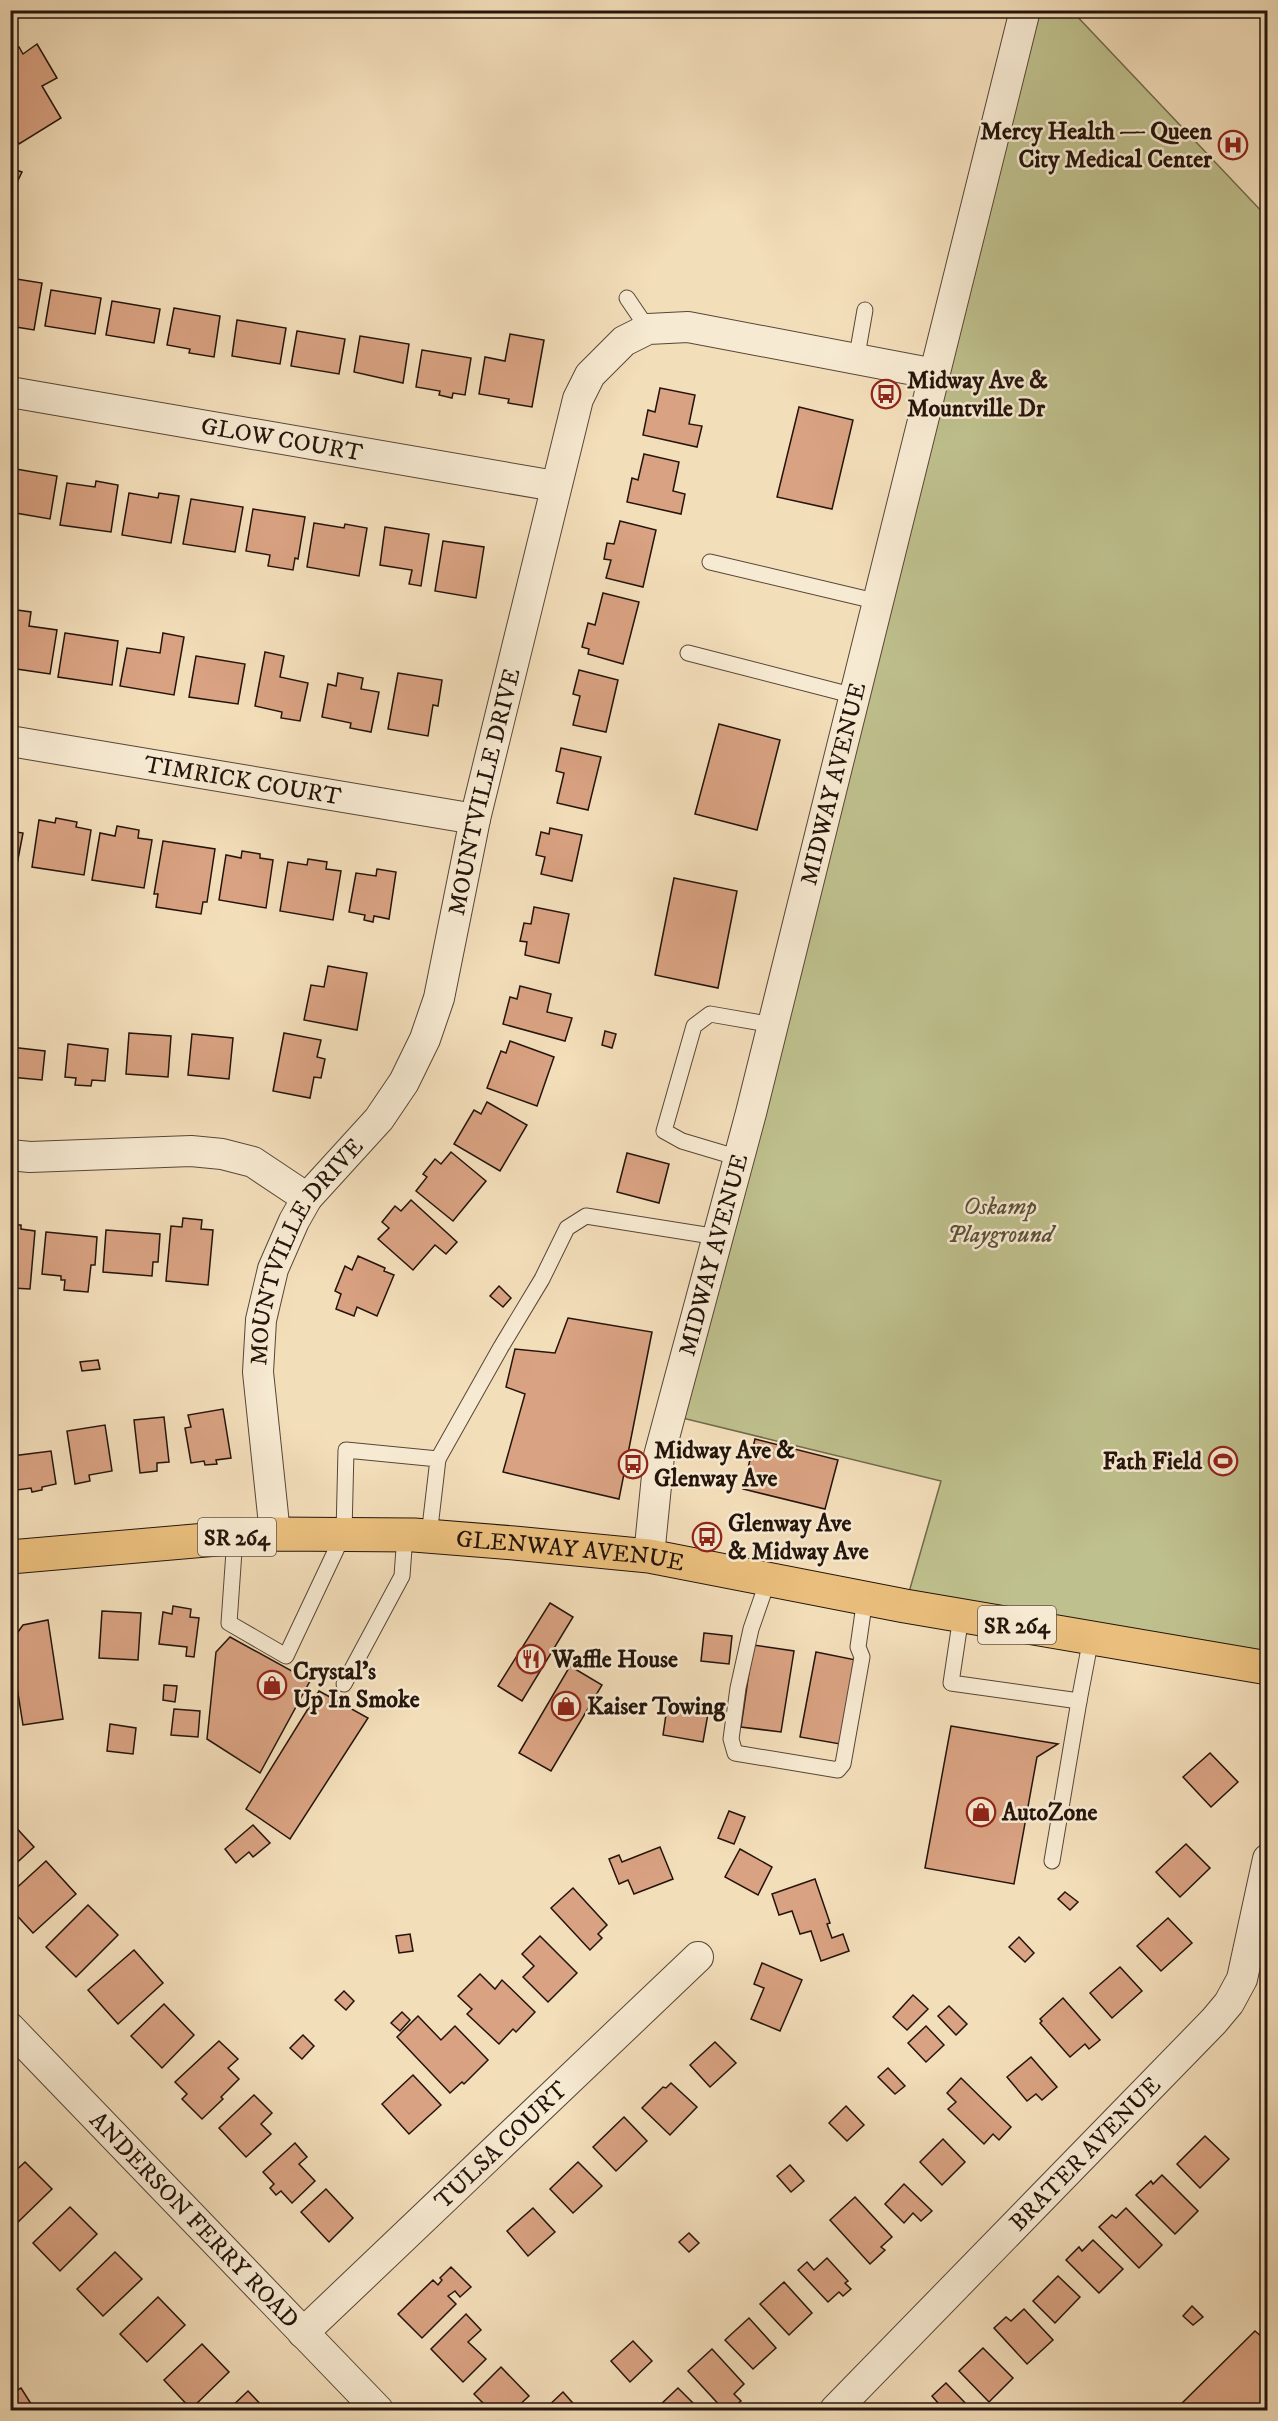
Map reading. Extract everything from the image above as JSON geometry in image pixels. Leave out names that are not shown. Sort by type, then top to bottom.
[{"type":"main road","name":"GLENWAY AVENUE","points":[[10,1557],[275,1534],[417,1535],[649,1556],[961,1616],[1268,1668]]},
{"type":"street","name":"MIDWAY AVENUE","points":[[649,1556],[659,1456],[773,1025],[936,374],[1024,10]]},
{"type":"street","name":"MOUNTVILLE DRIVE","points":[[275,1534],[258,1372],[261,1320],[273,1269],[307,1198],[379,1119],[404,1082],[425,1039],[439,998],[475,819],[555,486],[578,399],[590,375],[624,341],[648,329],[688,327],[856,361],[936,374]]},
{"type":"street","name":"GLOW COURT","points":[[10,392],[555,486]]},
{"type":"street","name":"TIMRICK COURT","points":[[10,741],[475,819]]},
{"type":"street","points":[[10,1155],[30,1157],[191,1151],[222,1154],[254,1162],[307,1198]]},
{"type":"street","name":"BRATER AVENUE","points":[[835,2410],[1229,2003],[1242,1978],[1260,1931],[1268,1859]]},
{"type":"street","name":"TULSA COURT","points":[[303,2333],[698,1957]]},
{"type":"street","name":"ANDERSON FERRY ROAD","points":[[10,2028],[378,2410]]},
{"type":"lane","points":[[627,298],[648,329]]},
{"type":"lane","points":[[856,361],[864,310]]},
{"type":"lane","points":[[710,562],[879,602]]},
{"type":"lane","points":[[688,653],[855,696]]},
{"type":"lane","points":[[739,1158],[682,1141],[664,1131],[694,1026],[710,1014],[773,1025]]},
{"type":"lane","points":[[344,1684],[402,1576],[417,1535],[438,1459],[542,1280],[567,1228],[586,1216],[718,1237]]},
{"type":"lane","points":[[236,1537],[229,1623],[286,1656],[344,1533],[346,1450],[438,1459]]},
{"type":"lane","points":[[768,1580],[752,1629],[738,1688],[730,1739],[735,1753],[838,1770],[843,1764],[862,1657],[858,1647],[865,1598]]},
{"type":"lane","points":[[961,1616],[951,1683],[1079,1701]]},
{"type":"lane","points":[[1052,1861],[1091,1638]]},
{"type":"green space","name":"Oskamp Playground","points":[[1025,11],[1072,11],[1267,217],[1267,1668],[905,1606],[941,1481],[670,1415]]},
{"type":"building","points":[[37,44],[57,78],[42,86],[61,118],[19,144],[10,129],[10,53],[19,47],[23,54]]},
{"type":"building","points":[[10,168],[22,172],[10,197]]},
{"type":"building","points":[[10,278],[42,283],[34,330],[10,326]]},
{"type":"building","points":[[51,290],[101,298],[95,334],[45,326]]},
{"type":"building","points":[[112,301],[160,309],[154,343],[106,335]]},
{"type":"building","points":[[174,308],[220,316],[214,357],[189,353],[190,349],[167,345]]},
{"type":"building","points":[[237,320],[286,328],[280,364],[232,356]]},
{"type":"building","points":[[297,331],[345,339],[339,374],[291,366]]},
{"type":"building","points":[[510,334],[544,340],[532,407],[508,403],[509,399],[479,394],[485,357],[505,361]]},
{"type":"building","points":[[360,336],[409,344],[403,383],[354,372]]},
{"type":"building","points":[[422,350],[471,358],[465,395],[453,393],[452,398],[439,395],[440,391],[416,387]]},
{"type":"building","points":[[660,388],[695,395],[689,424],[702,426],[697,447],[643,435],[648,410],[655,412]]},
{"type":"building","points":[[799,407],[853,420],[832,509],[777,497]]},
{"type":"building","points":[[644,454],[679,462],[673,491],[685,494],[681,514],[627,502],[632,478],[638,480]]},
{"type":"building","points":[[10,468],[57,476],[50,519],[10,512]]},
{"type":"building","points":[[96,481],[118,485],[111,532],[60,525],[67,483],[95,487]]},
{"type":"building","points":[[129,493],[158,498],[159,493],[179,496],[171,543],[122,535]]},
{"type":"building","points":[[191,499],[243,507],[235,552],[183,544]]},
{"type":"building","points":[[253,509],[305,517],[298,559],[295,558],[293,570],[268,566],[270,555],[246,551]]},
{"type":"building","points":[[620,521],[656,530],[643,587],[606,578],[611,560],[604,559],[607,543],[614,544]]},
{"type":"building","points":[[314,523],[344,528],[345,524],[367,528],[359,576],[307,567]]},
{"type":"building","points":[[385,527],[429,534],[421,586],[409,584],[412,570],[380,565]]},
{"type":"building","points":[[443,541],[484,547],[476,598],[435,591]]},
{"type":"building","points":[[603,593],[639,602],[623,664],[588,654],[589,649],[582,647],[588,623],[595,625]]},
{"type":"building","points":[[10,609],[31,612],[29,626],[57,630],[50,674],[10,668]]},
{"type":"building","points":[[65,633],[118,641],[112,685],[58,677]]},
{"type":"building","points":[[163,633],[184,637],[174,695],[120,686],[127,648],[160,653]]},
{"type":"building","points":[[265,652],[284,656],[280,677],[308,683],[300,721],[281,718],[282,712],[255,706]]},
{"type":"building","points":[[196,656],[245,664],[238,704],[189,697]]},
{"type":"building","points":[[579,670],[618,680],[606,732],[573,725],[580,696],[573,694]]},
{"type":"building","points":[[338,673],[363,678],[361,689],[379,692],[371,732],[350,728],[351,723],[322,717],[328,684],[336,686]]},
{"type":"building","points":[[398,673],[442,680],[438,706],[433,705],[428,736],[388,729]]},
{"type":"building","points":[[719,724],[780,740],[757,830],[695,814]]},
{"type":"building","points":[[561,748],[601,757],[588,810],[557,803],[564,773],[556,771]]},
{"type":"building","points":[[56,818],[77,822],[76,827],[91,830],[84,875],[32,867],[39,820],[55,823]]},
{"type":"building","points":[[117,826],[139,830],[138,838],[152,840],[144,888],[92,880],[100,833],[115,836]]},
{"type":"building","points":[[550,828],[582,835],[572,881],[541,874],[545,857],[536,855],[541,832],[549,834]]},
{"type":"building","points":[[10,831],[23,833],[14,880],[10,880]]},
{"type":"building","points":[[163,841],[215,849],[207,902],[203,902],[201,914],[156,907],[158,894],[154,894]]},
{"type":"building","points":[[242,851],[260,854],[260,858],[273,860],[266,908],[219,900],[226,855],[241,858]]},
{"type":"building","points":[[308,859],[327,862],[326,869],[341,871],[333,920],[280,911],[288,862],[307,865]]},
{"type":"building","points":[[377,869],[396,872],[389,919],[374,916],[373,922],[364,920],[365,915],[349,912],[356,873],[376,876]]},
{"type":"building","points":[[674,878],[737,891],[718,988],[655,975]]},
{"type":"building","points":[[534,907],[569,914],[559,963],[525,955],[527,942],[520,941],[524,923],[531,924]]},
{"type":"building","points":[[328,966],[367,973],[357,1030],[304,1020],[311,985],[324,987]]},
{"type":"building","points":[[520,986],[551,994],[547,1012],[572,1018],[565,1041],[503,1024],[510,997],[517,999]]},
{"type":"building","points":[[605,1031],[616,1034],[612,1048],[602,1045]]},
{"type":"building","points":[[129,1033],[171,1036],[168,1077],[126,1074]]},
{"type":"building","points":[[284,1033],[321,1040],[317,1057],[325,1059],[321,1078],[314,1077],[310,1098],[273,1091]]},
{"type":"building","points":[[192,1034],[233,1038],[229,1079],[188,1075]]},
{"type":"building","points":[[510,1041],[554,1057],[537,1106],[487,1088],[501,1051],[506,1053]]},
{"type":"building","points":[[68,1044],[108,1049],[105,1081],[92,1080],[91,1086],[75,1085],[76,1078],[65,1077]]},
{"type":"building","points":[[10,1047],[45,1051],[42,1080],[10,1077]]},
{"type":"building","points":[[487,1102],[527,1125],[500,1171],[454,1144],[474,1110],[481,1114]]},
{"type":"building","points":[[451,1152],[486,1181],[453,1221],[416,1191],[427,1177],[423,1174],[435,1159],[441,1164]]},
{"type":"building","points":[[627,1153],[669,1164],[659,1203],[617,1192]]},
{"type":"building","points":[[411,1200],[457,1242],[446,1254],[435,1245],[413,1270],[378,1239],[389,1228],[382,1222],[395,1206],[401,1211]]},
{"type":"building","points":[[183,1218],[202,1220],[201,1229],[213,1230],[208,1285],[166,1281],[171,1226],[182,1227]]},
{"type":"building","points":[[10,1225],[21,1225],[21,1229],[35,1231],[30,1289],[12,1288]]},
{"type":"building","points":[[106,1230],[160,1234],[158,1262],[153,1262],[152,1276],[103,1272]]},
{"type":"building","points":[[46,1232],[97,1237],[95,1265],[91,1265],[88,1292],[64,1290],[65,1280],[61,1280],[61,1276],[42,1274]]},
{"type":"building","points":[[358,1256],[385,1268],[384,1271],[394,1275],[377,1316],[357,1307],[354,1316],[336,1309],[341,1294],[335,1291],[345,1266],[352,1270]]},
{"type":"building","points":[[499,1286],[511,1298],[503,1307],[490,1296]]},
{"type":"building","points":[[568,1318],[652,1332],[619,1499],[503,1472],[525,1394],[506,1387],[515,1349],[555,1353]]},
{"type":"building","points":[[98,1360],[100,1369],[82,1371],[80,1362]]},
{"type":"building","points":[[223,1409],[231,1458],[216,1460],[217,1464],[205,1465],[204,1461],[191,1463],[185,1428],[191,1427],[188,1415]]},
{"type":"building","points":[[164,1417],[169,1462],[157,1463],[157,1471],[140,1473],[134,1420]]},
{"type":"building","points":[[105,1425],[112,1471],[89,1475],[90,1481],[75,1484],[67,1431]]},
{"type":"building","points":[[755,1439],[838,1460],[825,1509],[743,1489]]},
{"type":"building","points":[[51,1451],[56,1484],[32,1492],[31,1488],[17,1490],[12,1456]]},
{"type":"building","points":[[550,1603],[573,1617],[522,1701],[498,1686]]},
{"type":"building","points":[[173,1606],[191,1609],[190,1617],[199,1618],[194,1657],[186,1656],[187,1647],[159,1644],[163,1612],[172,1614]]},
{"type":"building","points":[[102,1611],[141,1613],[138,1660],[99,1658]]},
{"type":"building","points":[[48,1620],[63,1719],[23,1725],[10,1643],[23,1625]]},
{"type":"building","points":[[704,1633],[732,1636],[729,1664],[701,1661]]},
{"type":"building","points":[[230,1637],[310,1681],[260,1773],[207,1739],[216,1652]]},
{"type":"building","points":[[753,1645],[794,1651],[781,1732],[741,1727]]},
{"type":"building","points":[[816,1652],[856,1660],[840,1744],[800,1737]]},
{"type":"building","points":[[570,1666],[602,1685],[551,1771],[519,1753]]},
{"type":"building","points":[[164,1685],[177,1686],[175,1702],[163,1700]]},
{"type":"building","points":[[319,1691],[368,1718],[290,1839],[246,1809]]},
{"type":"building","points":[[668,1701],[709,1708],[703,1742],[663,1735]]},
{"type":"building","points":[[174,1709],[200,1711],[198,1737],[171,1735]]},
{"type":"building","points":[[110,1724],[136,1728],[133,1754],[107,1751]]},
{"type":"building","name":"AutoZone","points":[[951,1726],[1058,1744],[1037,1757],[1014,1884],[925,1868]]},
{"type":"building","points":[[1210,1753],[1238,1782],[1211,1807],[1183,1777]]},
{"type":"building","points":[[729,1811],[745,1817],[734,1844],[718,1838]]},
{"type":"building","points":[[10,1821],[34,1847],[10,1869]]},
{"type":"building","points":[[253,1825],[270,1843],[253,1857],[249,1852],[236,1863],[225,1849]]},
{"type":"building","points":[[1186,1844],[1210,1868],[1180,1897],[1156,1872]]},
{"type":"building","points":[[660,1847],[673,1879],[634,1894],[628,1880],[619,1884],[609,1859],[619,1855],[622,1862]]},
{"type":"building","points":[[740,1849],[772,1867],[758,1895],[725,1877]]},
{"type":"building","points":[[46,1861],[76,1894],[33,1933],[10,1908],[10,1894]]},
{"type":"building","points":[[815,1879],[830,1923],[827,1924],[832,1938],[843,1934],[849,1951],[821,1961],[811,1931],[800,1934],[792,1911],[779,1915],[772,1894]]},
{"type":"building","points":[[573,1888],[607,1925],[598,1934],[602,1938],[590,1950],[551,1908]]},
{"type":"building","points":[[1065,1892],[1078,1902],[1070,1910],[1058,1899]]},
{"type":"building","points":[[88,1905],[118,1935],[76,1977],[46,1947]]},
{"type":"building","points":[[1168,1918],[1192,1943],[1161,1971],[1137,1946]]},
{"type":"building","points":[[410,1934],[413,1951],[399,1953],[396,1936]]},
{"type":"building","points":[[540,1936],[577,1973],[548,2002],[523,1977],[534,1966],[522,1954]]},
{"type":"building","points":[[1019,1937],[1034,1953],[1025,1962],[1009,1947]]},
{"type":"building","points":[[134,1950],[163,1983],[118,2024],[88,1990]]},
{"type":"building","points":[[762,1963],[802,1980],[780,2031],[751,2019],[764,1988],[754,1984]]},
{"type":"building","points":[[1120,1967],[1142,1991],[1112,2018],[1090,1993]]},
{"type":"building","points":[[480,1974],[495,1989],[502,1980],[535,2012],[516,2032],[513,2029],[499,2044],[467,2014],[472,2009],[458,1996]]},
{"type":"building","points":[[344,1991],[354,2001],[346,2010],[335,2000]]},
{"type":"building","points":[[913,1995],[928,2009],[907,2030],[893,2017]]},
{"type":"building","points":[[1063,1998],[1100,2040],[1089,2049],[1085,2044],[1070,2057],[1040,2023],[1042,2021],[1040,2019]]},
{"type":"building","points":[[164,2004],[194,2035],[162,2068],[131,2036]]},
{"type":"building","points":[[949,2006],[967,2024],[956,2035],[938,2016]]},
{"type":"building","points":[[402,2012],[410,2020],[400,2031],[391,2023]]},
{"type":"building","points":[[418,2016],[441,2040],[455,2026],[488,2060],[464,2084],[462,2082],[450,2093],[397,2037]]},
{"type":"building","points":[[926,2026],[944,2045],[926,2062],[908,2043]]},
{"type":"building","points":[[303,2035],[314,2046],[302,2059],[290,2048]]},
{"type":"building","points":[[219,2041],[238,2059],[228,2068],[239,2079],[221,2097],[223,2099],[202,2119],[182,2099],[187,2094],[175,2082]]},
{"type":"building","points":[[715,2042],[736,2063],[710,2087],[690,2065]]},
{"type":"building","points":[[1031,2057],[1057,2087],[1042,2100],[1036,2094],[1027,2101],[1007,2077]]},
{"type":"building","points":[[888,2068],[905,2086],[895,2094],[878,2077]]},
{"type":"building","points":[[413,2075],[441,2105],[409,2134],[382,2104]]},
{"type":"building","points":[[961,2078],[1011,2127],[999,2140],[993,2134],[984,2144],[948,2109],[956,2102],[947,2093]]},
{"type":"building","points":[[671,2083],[697,2107],[670,2135],[642,2108],[663,2087],[666,2088]]},
{"type":"building","points":[[254,2095],[272,2113],[261,2124],[271,2134],[246,2157],[219,2128]]},
{"type":"building","points":[[846,2106],[864,2125],[847,2141],[829,2123]]},
{"type":"building","points":[[624,2117],[647,2141],[616,2171],[593,2147]]},
{"type":"building","points":[[1205,2136],[1229,2159],[1200,2188],[1177,2164]]},
{"type":"building","points":[[943,2139],[965,2162],[942,2185],[920,2162]]},
{"type":"building","points":[[295,2143],[307,2157],[299,2164],[315,2181],[292,2203],[281,2191],[276,2195],[270,2188],[274,2184],[263,2172]]},
{"type":"building","points":[[25,2162],[52,2189],[15,2225],[10,2220],[10,2176]]},
{"type":"building","points":[[578,2162],[602,2186],[573,2213],[550,2189]]},
{"type":"building","points":[[790,2165],[804,2181],[791,2192],[777,2176]]},
{"type":"building","points":[[1162,2175],[1198,2211],[1175,2234],[1136,2195],[1151,2181],[1153,2184]]},
{"type":"building","points":[[904,2184],[932,2211],[921,2221],[913,2213],[904,2223],[885,2204]]},
{"type":"building","points":[[326,2189],[353,2218],[329,2242],[301,2212]]},
{"type":"building","points":[[855,2197],[892,2237],[881,2247],[885,2250],[870,2264],[830,2220]]},
{"type":"building","points":[[70,2207],[97,2234],[60,2271],[33,2243]]},
{"type":"building","points":[[533,2208],[555,2232],[528,2256],[507,2231]]},
{"type":"building","points":[[1126,2208],[1162,2245],[1139,2268],[1099,2227],[1112,2215],[1116,2218]]},
{"type":"building","points":[[689,2233],[699,2243],[689,2252],[679,2242]]},
{"type":"building","points":[[1093,2240],[1123,2269],[1099,2293],[1066,2260],[1079,2247],[1082,2251]]},
{"type":"building","points":[[115,2252],[142,2279],[103,2316],[77,2289]]},
{"type":"building","points":[[827,2258],[848,2281],[845,2283],[851,2289],[843,2296],[839,2292],[828,2302],[798,2270],[807,2262],[814,2270]]},
{"type":"building","points":[[451,2267],[471,2287],[460,2297],[455,2291],[448,2296],[456,2304],[422,2338],[398,2314],[433,2280],[438,2285],[442,2280],[440,2278]]},
{"type":"building","points":[[1058,2276],[1080,2297],[1055,2323],[1033,2301]]},
{"type":"building","points":[[784,2282],[812,2313],[789,2335],[760,2304]]},
{"type":"building","points":[[158,2297],[185,2325],[147,2362],[120,2334]]},
{"type":"building","points":[[1192,2306],[1203,2317],[1193,2325],[1183,2316]]},
{"type":"building","points":[[1024,2309],[1053,2340],[1027,2364],[994,2328],[1006,2317],[1011,2321]]},
{"type":"building","points":[[466,2314],[481,2330],[468,2342],[486,2359],[463,2382],[431,2349]]},
{"type":"building","points":[[749,2318],[776,2348],[753,2369],[725,2340]]},
{"type":"building","points":[[1255,2331],[1268,2342],[1268,2410],[1175,2410]]},
{"type":"building","points":[[633,2341],[652,2361],[630,2382],[611,2361]]},
{"type":"building","points":[[202,2344],[229,2372],[191,2409],[164,2380]]},
{"type":"building","points":[[983,2348],[1013,2378],[989,2402],[959,2371]]},
{"type":"building","points":[[712,2349],[744,2384],[734,2394],[741,2401],[730,2410],[724,2410],[688,2371]]},
{"type":"building","points":[[501,2367],[529,2396],[514,2410],[490,2410],[474,2394]]},
{"type":"building","points":[[946,2383],[972,2410],[930,2410],[938,2403],[932,2396]]},
{"type":"building","points":[[21,2388],[35,2410],[10,2410],[10,2394]]},
{"type":"building","points":[[678,2388],[700,2410],[657,2410]]},
{"type":"building","points":[[248,2391],[266,2410],[228,2410]]},
{"type":"building","points":[[563,2392],[579,2410],[544,2410]]},
{"type":"place","name":"Mercy Health — Queen City Medical Center","points":[[1233,145]]},
{"type":"place","name":"Midway Ave & Mountville Dr","points":[[886,394]]},
{"type":"place","name":"Fath Field","points":[[1223,1461]]},
{"type":"place","name":"Midway Ave & Glenway Ave","points":[[633,1464]]},
{"type":"place","name":"Glenway Ave & Midway Ave","points":[[707,1537]]},
{"type":"place","name":"Waffle House","points":[[531,1659]]},
{"type":"place","name":"Crystal's Up In Smoke","points":[[272,1685]]},
{"type":"place","name":"Kaiser Towing","points":[[566,1706]]},
{"type":"place","name":"AutoZone","points":[[981,1812]]}]
